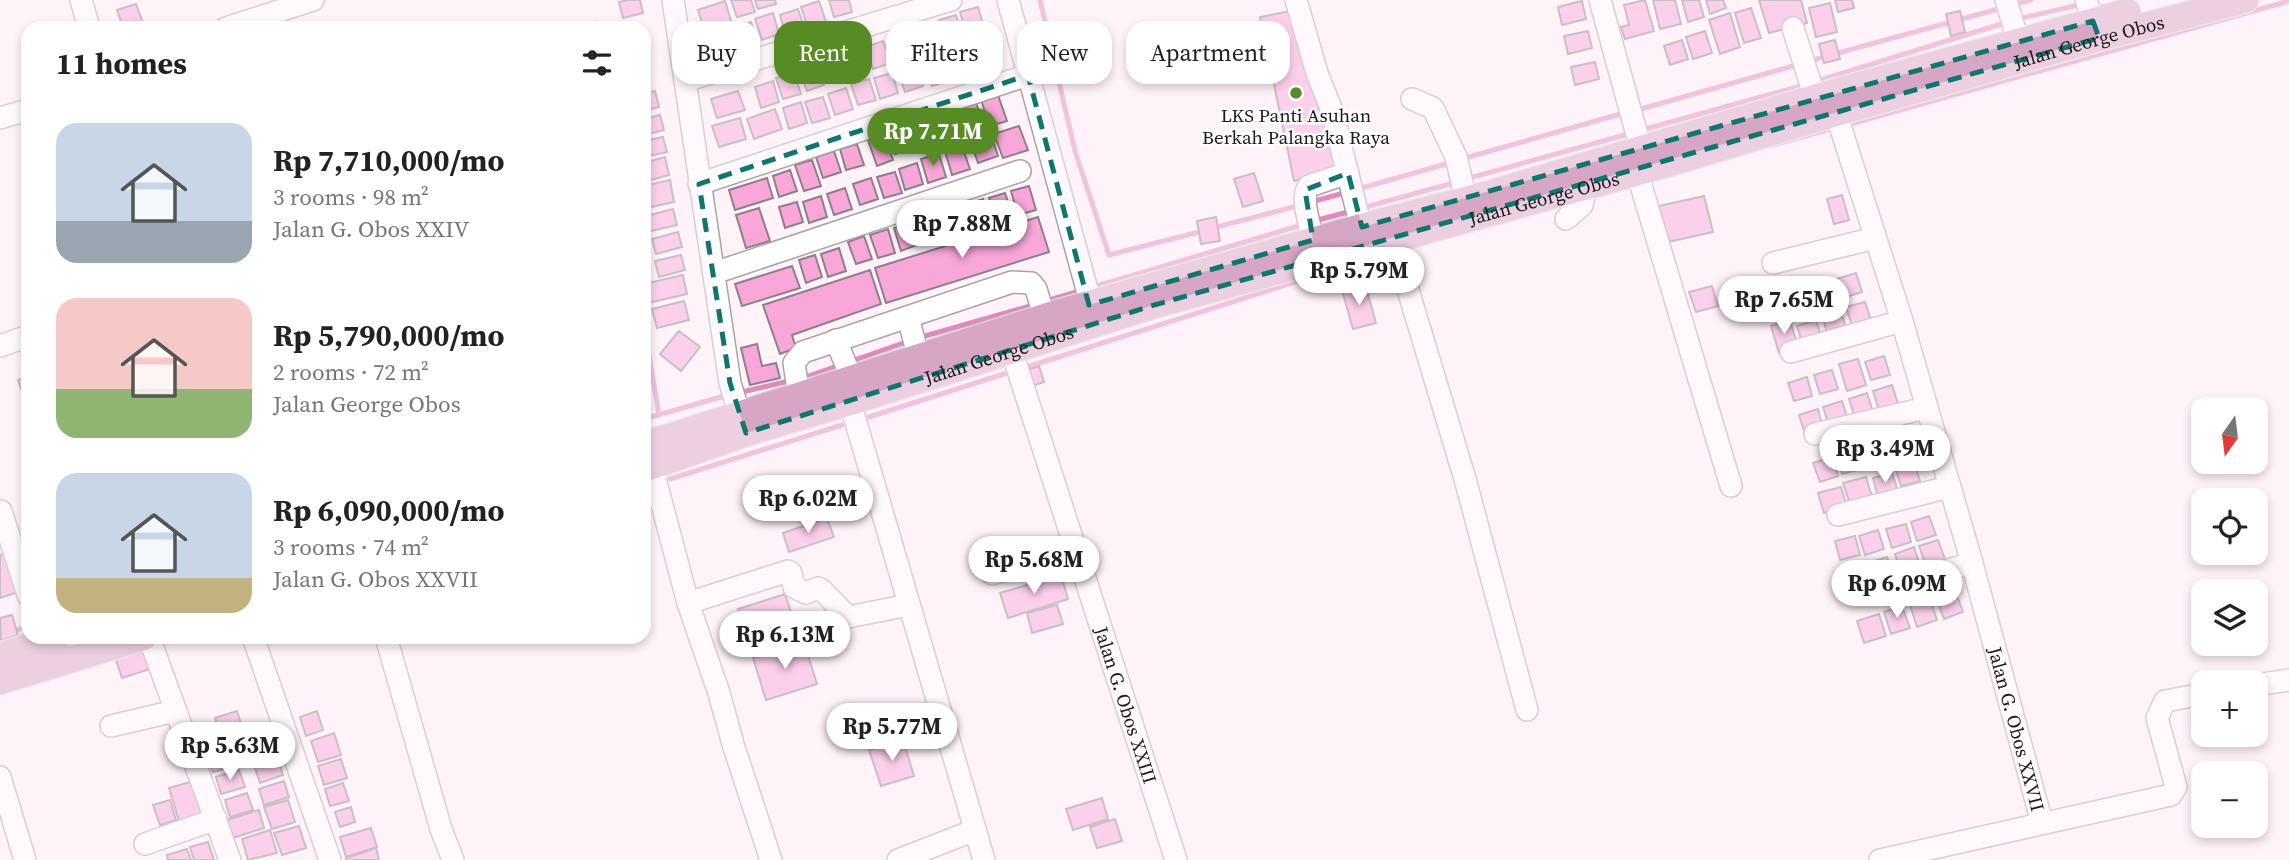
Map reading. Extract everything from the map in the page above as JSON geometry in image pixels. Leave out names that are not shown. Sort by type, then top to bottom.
[{"type":"main road","name":"Jalan George Obos","points":[[1818,94],[2092,18],[2174,0]]},
{"type":"main road","name":"Jalan George Obos","points":[[651,458],[738,408],[845,369],[1012,352],[1089,301],[1151,306],[1586,186],[1641,158],[2012,22],[2092,18],[2245,0]]},
{"type":"main road","name":"Jalan George Obos","points":[[738,408],[845,369],[914,338],[1042,308],[1089,301],[1311,227],[1463,187],[1641,158]]},
{"type":"main road","points":[[0,656],[34,644]]},
{"type":"main road","points":[[0,681],[124,644]]},
{"type":"street","points":[[80,0],[87,21]]},
{"type":"street","points":[[248,21],[313,0]]},
{"type":"street","points":[[674,0],[677,21]]},
{"type":"street","points":[[760,59],[951,0]]},
{"type":"street","points":[[1008,0],[1017,34]]},
{"type":"street","points":[[1296,0],[1317,73],[1332,111],[1358,215]]},
{"type":"street","points":[[1603,1],[1641,158],[1731,486]]},
{"type":"street","name":"Jalan G. Obos XXVII","points":[[1793,27],[1875,238],[1902,321],[1972,563],[2042,822]]},
{"type":"street","points":[[699,184],[1017,79]]},
{"type":"street","points":[[685,84],[699,184],[738,408]]},
{"type":"street","points":[[1030,84],[1089,301]]},
{"type":"street","points":[[1412,99],[1433,108],[1456,157],[1463,187]]},
{"type":"street","points":[[0,118],[21,112]]},
{"type":"street","points":[[714,273],[1020,171]]},
{"type":"street","points":[[1311,227],[1305,190],[1308,186],[1348,173]]},
{"type":"street","points":[[1566,219],[1582,205],[1586,186]]},
{"type":"street","points":[[1773,264],[1875,238]]},
{"type":"street","points":[[1393,240],[1465,479],[1527,710]]},
{"type":"street","points":[[798,384],[794,363],[798,355],[845,369],[914,338],[1012,282],[1031,283],[1042,308]]},
{"type":"street","points":[[1791,352],[1902,321]]},
{"type":"street","points":[[0,346],[21,339]]},
{"type":"street","name":"Jalan G. Obos XXIII","points":[[1012,352],[1176,860]]},
{"type":"street","points":[[845,369],[909,605],[984,860]]},
{"type":"street","points":[[1815,434],[1926,408]]},
{"type":"street","points":[[651,474],[688,603],[771,860]]},
{"type":"street","points":[[1838,514],[1949,487]]},
{"type":"street","points":[[1,511],[21,572]]},
{"type":"street","points":[[992,574],[1076,552]]},
{"type":"street","points":[[1873,592],[1972,563]]},
{"type":"street","points":[[688,603],[788,571],[791,573],[794,587],[799,591],[806,593],[818,588],[822,590],[848,617],[909,605]]},
{"type":"street","points":[[150,644],[230,860]]},
{"type":"street","points":[[255,644],[330,860]]},
{"type":"street","points":[[388,644],[441,829],[453,860]]},
{"type":"street","points":[[2268,683],[2289,680]]},
{"type":"street","points":[[1880,860],[2171,795],[2176,787],[2157,718],[2165,701],[2191,696]]},
{"type":"street","points":[[111,726],[175,711]]},
{"type":"street","points":[[0,777],[25,860]]},
{"type":"street","points":[[145,844],[216,819]]},
{"type":"street","points":[[898,860],[975,830]]},
{"type":"highlighted area","points":[[2093,21],[2099,38],[1151,306],[746,433],[730,383],[699,184],[1028,75],[1089,305],[1313,240],[1305,190],[1348,173],[1362,227]]},
{"type":"building","points":[[640,0],[643,13],[623,18],[619,2]]},
{"type":"building","points":[[731,0],[751,0],[755,12],[737,17]]},
{"type":"building","points":[[755,0],[775,0],[776,4],[758,9]]},
{"type":"building","points":[[829,0],[849,0],[852,12],[834,17]]},
{"type":"building","points":[[1645,0],[1654,31],[1625,39],[1621,27],[1629,25],[1624,5]]},
{"type":"building","points":[[1653,0],[1675,0],[1681,24],[1660,29]]},
{"type":"building","points":[[1682,0],[1699,0],[1704,17],[1688,22]]},
{"type":"building","points":[[1706,0],[1723,0],[1726,8],[1710,14]]},
{"type":"building","points":[[1759,0],[1801,0],[1807,23],[1769,33]]},
{"type":"building","points":[[1835,0],[1852,0],[1854,8],[1838,12]]},
{"type":"building","points":[[725,1],[731,21],[701,21],[698,10]]},
{"type":"building","points":[[819,1],[826,21],[806,21],[801,7]]},
{"type":"building","points":[[1582,1],[1586,19],[1562,25],[1558,7]]},
{"type":"building","points":[[1830,3],[1837,32],[1816,37],[1809,8]]},
{"type":"building","points":[[136,4],[142,21],[121,21],[117,10]]},
{"type":"building","points":[[978,7],[982,21],[963,21],[960,12]]},
{"type":"building","points":[[1751,8],[1761,38],[1744,43],[1735,13]]},
{"type":"building","points":[[798,9],[802,21],[782,21],[780,15]]},
{"type":"building","name":"LKS Panti Asuhan Berkah Palangka Raya","points":[[1291,11],[1339,169],[1294,181],[1274,84],[1290,84],[1290,21],[1261,21],[1260,17]]},
{"type":"building","points":[[1960,11],[1965,32],[1951,36],[1946,14]]},
{"type":"building","points":[[773,13],[774,36],[762,40],[760,21],[755,19]]},
{"type":"building","points":[[1730,13],[1740,47],[1720,54],[1709,20]]},
{"type":"building","points":[[956,15],[958,21],[939,21]]},
{"type":"building","points":[[1588,31],[1592,48],[1568,54],[1564,36]]},
{"type":"building","points":[[1705,31],[1712,53],[1693,59],[1686,37]]},
{"type":"building","points":[[1682,40],[1688,59],[1670,65],[1664,46]]},
{"type":"building","points":[[1835,40],[1840,59],[1824,63],[1819,44]]},
{"type":"building","points":[[883,41],[886,65],[873,69],[872,45]]},
{"type":"building","points":[[1595,62],[1599,79],[1575,85],[1571,67]]},
{"type":"building","points":[[886,75],[886,84],[895,84],[898,93],[880,99],[874,78]]},
{"type":"building","points":[[773,81],[779,102],[761,108],[755,87]]},
{"type":"building","points":[[778,84],[798,84],[801,94],[783,99]]},
{"type":"building","points":[[804,84],[824,84],[824,85],[807,91]]},
{"type":"building","points":[[851,84],[871,84],[876,100],[858,105]]},
{"type":"building","points":[[902,84],[922,84],[923,86],[905,92]]},
{"type":"building","points":[[846,88],[853,109],[835,115],[828,94]]},
{"type":"building","points":[[655,91],[659,107],[651,109],[651,92]]},
{"type":"building","points":[[738,91],[745,110],[717,118],[711,99]]},
{"type":"building","points":[[998,95],[1007,121],[990,126],[981,100]]},
{"type":"building","points":[[823,97],[830,118],[812,123],[805,102]]},
{"type":"building","points":[[801,102],[807,123],[789,129],[783,108]]},
{"type":"building","points":[[976,103],[985,127],[966,133],[958,108]]},
{"type":"building","points":[[775,109],[782,129],[754,139],[747,119]]},
{"type":"building","points":[[951,111],[957,132],[940,137],[933,116]]},
{"type":"building","points":[[660,115],[664,130],[651,133],[651,117]]},
{"type":"building","points":[[740,118],[746,139],[719,147],[712,126]]},
{"type":"building","points":[[929,118],[936,139],[918,145],[911,124]]},
{"type":"building","points":[[905,126],[913,149],[895,154],[888,131]]},
{"type":"building","points":[[1019,126],[1028,150],[1003,158],[994,134]]},
{"type":"building","points":[[883,131],[893,160],[877,166],[867,137]]},
{"type":"building","points":[[991,134],[998,156],[978,163],[970,140]]},
{"type":"building","points":[[663,137],[667,152],[651,155],[651,140]]},
{"type":"building","points":[[857,144],[864,165],[846,170],[840,149]]},
{"type":"building","points":[[962,146],[970,169],[952,175],[945,151]]},
{"type":"building","points":[[834,151],[841,172],[823,178],[816,157]]},
{"type":"building","points":[[939,154],[946,177],[928,183],[921,159]]},
{"type":"building","points":[[665,157],[669,175],[651,180],[651,161]]},
{"type":"building","points":[[812,160],[821,186],[804,191],[795,165]]},
{"type":"building","points":[[917,163],[923,184],[905,190],[899,169]]},
{"type":"building","points":[[790,170],[797,191],[779,197],[773,176]]},
{"type":"building","points":[[895,172],[902,193],[884,198],[877,177]]},
{"type":"building","points":[[1254,173],[1263,201],[1243,207],[1234,179]]},
{"type":"building","points":[[767,178],[773,198],[735,210],[729,190]]},
{"type":"building","points":[[871,178],[878,199],[860,205],[853,184]]},
{"type":"building","points":[[670,180],[674,202],[651,207],[651,184]]},
{"type":"building","points":[[1029,186],[1036,210],[1018,215],[1011,191]]},
{"type":"building","points":[[845,188],[852,209],[834,215],[827,194]]},
{"type":"building","points":[[1005,193],[1012,215],[996,221],[989,198]]},
{"type":"building","points":[[1842,195],[1849,220],[1834,224],[1827,199]]},
{"type":"building","points":[[821,196],[827,217],[809,223],[803,202]]},
{"type":"building","points":[[1704,196],[1713,232],[1668,242],[1659,206]]},
{"type":"building","points":[[983,199],[990,223],[973,228],[965,205]]},
{"type":"building","points":[[797,202],[803,222],[785,228],[779,207]]},
{"type":"building","points":[[960,207],[967,229],[951,234],[943,212]]},
{"type":"building","points":[[759,208],[770,241],[746,248],[736,215]]},
{"type":"building","points":[[673,209],[677,225],[651,231],[651,215]]},
{"type":"building","points":[[933,216],[941,239],[923,245],[916,221]]},
{"type":"building","points":[[1038,217],[1049,252],[886,303],[875,268]]},
{"type":"building","points":[[1216,217],[1220,241],[1201,244],[1197,221]]},
{"type":"building","points":[[910,223],[917,245],[901,251],[894,228]]},
{"type":"building","points":[[888,229],[895,253],[878,258],[870,235]]},
{"type":"building","points":[[678,232],[682,247],[656,254],[652,239]]},
{"type":"building","points":[[864,236],[872,259],[856,264],[848,242]]},
{"type":"building","points":[[839,248],[846,271],[828,277],[821,254]]},
{"type":"building","points":[[681,255],[685,270],[659,277],[655,261]]},
{"type":"building","points":[[815,255],[822,277],[806,283],[799,260]]},
{"type":"building","points":[[792,266],[800,288],[742,306],[735,284]]},
{"type":"building","points":[[870,270],[881,304],[792,335],[796,348],[780,354],[763,305]]},
{"type":"building","points":[[1856,273],[1862,292],[1843,298],[1837,279]]},
{"type":"building","points":[[683,275],[687,294],[651,302],[651,282]]},
{"type":"building","points":[[1831,281],[1837,300],[1818,306],[1812,287]]},
{"type":"building","points":[[1365,284],[1376,323],[1353,329],[1342,290]]},
{"type":"building","points":[[1806,284],[1812,303],[1794,309],[1788,290]]},
{"type":"building","points":[[1712,286],[1718,306],[1696,312],[1689,292]]},
{"type":"building","points":[[1781,292],[1787,311],[1769,317],[1762,298]]},
{"type":"building","points":[[684,301],[689,320],[657,328],[652,309]]},
{"type":"building","points":[[1865,302],[1871,320],[1852,326],[1846,307]]},
{"type":"building","points":[[1841,312],[1847,331],[1828,337],[1823,318]]},
{"type":"building","points":[[1790,320],[1798,347],[1779,353],[1771,326]]},
{"type":"building","points":[[1816,320],[1822,339],[1803,345],[1797,326]]},
{"type":"building","points":[[679,331],[700,347],[681,371],[660,354]]},
{"type":"building","points":[[757,344],[762,366],[776,363],[780,378],[750,385],[741,348]]},
{"type":"building","points":[[1884,356],[1890,375],[1871,380],[1865,362]]},
{"type":"building","points":[[1858,359],[1866,385],[1847,391],[1839,364]]},
{"type":"building","points":[[1039,366],[1044,382],[1030,387],[1024,371]]},
{"type":"building","points":[[1832,370],[1838,389],[1820,394],[1814,375]]},
{"type":"building","points":[[1807,377],[1812,396],[1794,401],[1788,383]]},
{"type":"building","points":[[1892,385],[1898,404],[1879,410],[1873,391]]},
{"type":"building","points":[[1867,393],[1873,412],[1855,418],[1849,399]]},
{"type":"building","points":[[1842,401],[1848,420],[1829,426],[1823,407]]},
{"type":"building","points":[[1818,409],[1823,428],[1805,434],[1799,415]]},
{"type":"building","points":[[1908,440],[1913,459],[1895,464],[1889,445]]},
{"type":"building","points":[[1883,445],[1889,464],[1870,470],[1864,451]]},
{"type":"building","points":[[1855,450],[1861,469],[1842,474],[1836,456]]},
{"type":"building","points":[[1832,457],[1838,476],[1820,482],[1813,463]]},
{"type":"building","points":[[1914,462],[1920,481],[1901,486],[1895,467]]},
{"type":"building","points":[[1892,473],[1898,491],[1878,497],[1873,478]]},
{"type":"building","points":[[1866,477],[1872,497],[1850,504],[1843,483]]},
{"type":"building","points":[[1841,487],[1847,507],[1824,513],[1818,493]]},
{"type":"building","points":[[1929,516],[1936,535],[1917,541],[1911,522]]},
{"type":"building","points":[[827,518],[834,537],[789,552],[783,533]]},
{"type":"building","points":[[1906,524],[1911,542],[1892,548],[1886,529]]},
{"type":"building","points":[[1878,530],[1884,549],[1865,555],[1859,536]]},
{"type":"building","points":[[1855,536],[1860,555],[1840,560],[1835,541]]},
{"type":"building","points":[[1938,540],[1946,562],[1927,568],[1919,546]]},
{"type":"building","points":[[1914,547],[1921,569],[1902,575],[1895,554]]},
{"type":"building","points":[[5,553],[18,592],[0,598],[0,555]]},
{"type":"building","points":[[1887,557],[1893,576],[1874,582],[1868,563]]},
{"type":"building","points":[[1864,563],[1869,582],[1850,587],[1844,568]]},
{"type":"building","points":[[1061,575],[1068,599],[1008,618],[1000,593]]},
{"type":"building","points":[[1955,591],[1963,612],[1944,619],[1936,597]]},
{"type":"building","points":[[785,594],[797,630],[750,644],[738,609]]},
{"type":"building","points":[[1930,599],[1937,620],[1917,627],[1910,605]]},
{"type":"building","points":[[1057,605],[1063,624],[1032,633],[1027,613]]},
{"type":"building","points":[[1902,606],[1910,628],[1891,634],[1884,612]]},
{"type":"building","points":[[1879,614],[1886,636],[1864,643],[1857,621]]},
{"type":"building","points":[[12,615],[18,635],[1,641],[0,618]]},
{"type":"building","points":[[804,642],[817,684],[766,700],[753,658]]},
{"type":"building","points":[[146,647],[153,668],[122,678],[115,657]]},
{"type":"building","points":[[237,711],[244,733],[222,740],[215,718]]},
{"type":"building","points":[[317,711],[323,730],[306,736],[300,717]]},
{"type":"building","points":[[268,729],[275,751],[251,758],[244,737]]},
{"type":"building","points":[[334,733],[341,755],[318,762],[311,741]]},
{"type":"building","points":[[903,740],[914,776],[881,786],[869,750]]},
{"type":"building","points":[[229,749],[234,766],[213,772],[207,756]]},
{"type":"building","points":[[276,755],[283,775],[260,783],[253,762]]},
{"type":"building","points":[[341,759],[347,778],[324,785],[318,766]]},
{"type":"building","points":[[239,770],[245,787],[221,794],[216,777]]},
{"type":"building","points":[[194,781],[205,813],[179,821],[169,788]]},
{"type":"building","points":[[284,781],[289,797],[264,805],[259,789]]},
{"type":"building","points":[[343,783],[349,801],[330,806],[325,789]]},
{"type":"building","points":[[247,793],[253,810],[230,817],[225,800]]},
{"type":"building","points":[[1102,798],[1108,819],[1073,830],[1066,809]]},
{"type":"building","points":[[170,800],[176,820],[160,825],[153,805]]},
{"type":"building","points":[[288,800],[295,822],[272,829],[264,807]]},
{"type":"building","points":[[351,807],[355,822],[340,827],[335,812]]},
{"type":"building","points":[[259,810],[264,828],[233,838],[227,820]]},
{"type":"building","points":[[1115,819],[1122,841],[1097,848],[1090,827]]},
{"type":"building","points":[[299,826],[306,848],[282,855],[274,833]]},
{"type":"building","points":[[371,828],[377,847],[346,857],[340,837]]},
{"type":"building","points":[[270,830],[277,853],[248,860],[242,839]]},
{"type":"building","points":[[208,842],[214,860],[194,860],[190,847]]},
{"type":"building","points":[[376,848],[379,860],[346,860],[346,858]]},
{"type":"building","points":[[187,849],[191,860],[168,860],[167,855]]},
{"type":"waterway","points":[[1040,0],[1075,151],[1109,255],[1203,231]]},
{"type":"waterway","points":[[2011,5],[2031,0]]},
{"type":"waterway","points":[[1854,123],[2289,1]]},
{"type":"waterway","points":[[2018,19],[2083,4]]},
{"type":"waterway","points":[[1809,61],[2002,8]]},
{"type":"waterway","points":[[1814,82],[2008,22]]},
{"type":"waterway","points":[[1634,111],[1800,64]]},
{"type":"waterway","points":[[1642,130],[1804,85]]},
{"type":"waterway","points":[[1462,159],[1624,113]]},
{"type":"waterway","points":[[1773,145],[1827,130]]},
{"type":"waterway","points":[[1466,179],[1632,133]]},
{"type":"waterway","points":[[1358,189],[1453,162]]},
{"type":"waterway","points":[[1362,208],[1457,182]]},
{"type":"waterway","points":[[1311,202],[1348,192]]},
{"type":"waterway","points":[[1213,228],[1301,205]]},
{"type":"waterway","points":[[1314,221],[1352,211]]},
{"type":"waterway","points":[[1090,288],[1305,224]]},
{"type":"waterway","points":[[1030,366],[1355,263]]},
{"type":"waterway","points":[[1046,301],[1080,291]]},
{"type":"waterway","points":[[918,338],[1037,304]]},
{"type":"waterway","points":[[849,362],[909,341]]},
{"type":"waterway","points":[[803,378],[840,365]]},
{"type":"waterway","points":[[651,368],[659,414]]},
{"type":"waterway","points":[[869,417],[1004,374]]},
{"type":"waterway","points":[[738,393],[793,380]]},
{"type":"waterway","points":[[651,417],[728,395]]},
{"type":"waterway","points":[[670,479],[842,425]]},
{"type":"waterway","points":[[0,636],[21,628]]},
{"type":"place","name":"LKS Panti Asuhan Berkah Palangka Raya","points":[[1296,93]]}]
